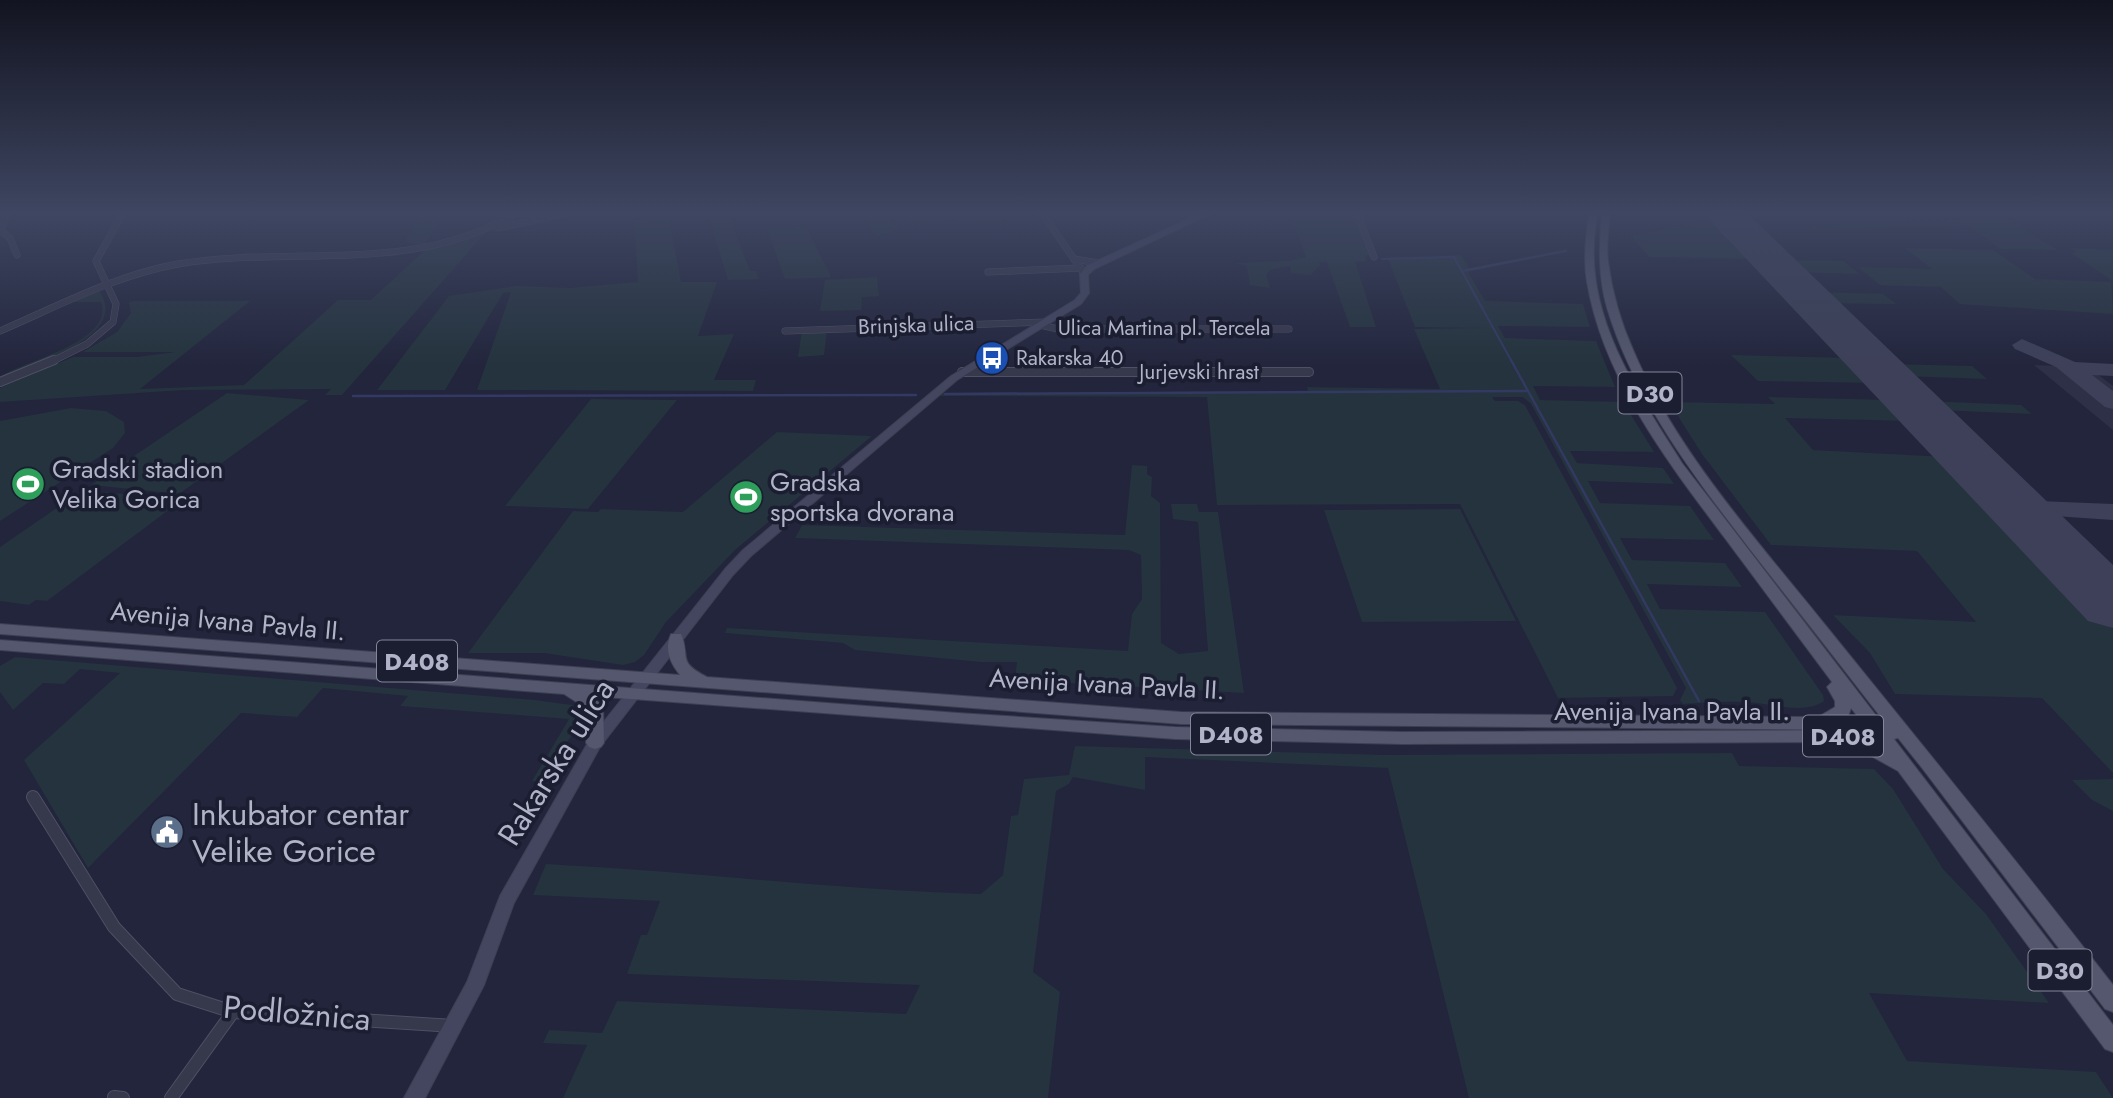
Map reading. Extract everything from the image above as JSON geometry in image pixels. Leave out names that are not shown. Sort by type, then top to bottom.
[{"type":"main road","points":[[922,405],[962,372],[1082,299],[1082,271],[1094,264]]},
{"type":"main road","name":"D30","points":[[1589,264],[1594,296],[1627,380],[1676,465],[2113,1042]]},
{"type":"main road","name":"D30","points":[[1605,264],[1612,306],[1641,378],[1666,422],[1727,511],[1902,730],[2113,1002]]},
{"type":"main road","name":"Rakarska ulica","points":[[414,1098],[475,985],[502,910],[595,743],[676,638],[747,553],[922,405]]},
{"type":"main road","name":"Avenija Ivana Pavla II.","points":[[0,629],[1175,733],[1402,738],[1784,736],[1902,730]]},
{"type":"main road","points":[[676,638],[675,654],[680,667],[709,685]]},
{"type":"main road","name":"Avenija Ivana Pavla II.","points":[[0,645],[560,687],[709,685],[1181,718],[1810,722],[1877,730]]},
{"type":"main road","points":[[1810,722],[1837,716],[1843,710],[1843,701],[1829,677],[1830,668]]},
{"type":"main road","points":[[560,687],[583,697],[595,706],[595,743]]},
{"type":"main road","points":[[1784,736],[1842,741],[1870,748],[1889,758],[1916,780]]},
{"type":"street","points":[[0,382],[75,350],[107,329],[117,311],[97,264]]},
{"type":"street","points":[[0,331],[105,283],[181,264]]},
{"type":"street","points":[[1077,264],[1082,271]]},
{"type":"street","points":[[988,272],[1082,271]]},
{"type":"street","name":"Ulica Martina pl. Tercela","points":[[1044,323],[1058,329],[1289,329]]},
{"type":"street","name":"Brinjska ulica","points":[[785,331],[1044,323]]},
{"type":"street","name":"Jurjevski hrast","points":[[962,372],[1309,372]]},
{"type":"street","name":"Podložnica","points":[[33,797],[114,927],[162,982],[177,994],[233,1012],[454,1026]]},
{"type":"street","points":[[171,1098],[233,1012]]},
{"type":"street","points":[[114,1097],[123,1098]]},
{"type":"shaded area","points":[[410,264],[458,264],[342,395],[325,395],[331,389],[184,390],[0,402],[0,388],[73,357],[137,357],[176,352],[83,352],[117,332],[131,313],[129,302],[250,301],[140,389],[244,385],[338,300],[371,300]]},
{"type":"shaded area","points":[[637,264],[678,264],[681,282],[717,282],[698,336],[734,334],[714,380],[756,380],[753,391],[477,390],[511,292],[503,293],[445,390],[377,390],[449,296],[516,286],[570,288],[638,282]]},
{"type":"shaded area","points":[[723,264],[747,264],[750,271],[756,271],[759,279],[728,280]]},
{"type":"shaded area","points":[[780,264],[825,264],[831,277],[785,279]]},
{"type":"shaded area","points":[[1241,264],[1320,265],[1310,275],[1291,273],[1290,266],[1270,270],[1266,275],[1270,288],[1250,285],[1247,266]]},
{"type":"shaded area","points":[[1328,264],[1356,264],[1376,327],[1350,327]]},
{"type":"shaded area","points":[[1390,264],[1467,264],[1469,268],[1505,264],[1468,272],[1485,301],[1583,304],[1590,327],[1498,326],[1505,338],[1596,341],[1615,387],[1533,386],[1540,400],[1623,402],[1654,452],[1570,451],[1577,463],[1663,468],[1674,484],[1588,481],[1600,503],[1690,506],[1714,540],[1620,538],[1632,560],[1725,563],[1742,587],[1647,584],[1660,609],[1765,612],[1823,695],[1824,701],[1796,708],[1744,702],[1683,704],[1680,700],[1686,688],[1531,404],[1523,397],[1492,397],[1495,401],[1518,401],[1525,405],[1677,688],[1673,696],[1558,698],[1460,504],[1217,505],[1207,397],[940,396],[943,393],[1308,391],[1307,387],[1440,389],[1414,329],[1484,328],[1415,327]]},
{"type":"shaded area","points":[[1786,264],[1847,264],[1859,274],[1794,272]]},
{"type":"shaded area","points":[[1926,264],[2014,264],[2035,279],[2111,282],[2113,314],[1960,304],[1941,287],[1880,285],[1858,267],[1932,269]]},
{"type":"shaded area","points":[[2088,264],[2113,264],[2113,281]]},
{"type":"shaded area","points":[[877,277],[879,296],[862,297],[861,310],[820,311],[825,280]]},
{"type":"shaded area","points":[[99,291],[105,307],[102,322],[90,335],[54,357],[0,377],[64,349],[94,329],[102,316],[101,302],[68,302]]},
{"type":"shaded area","points":[[1814,292],[1883,294],[1896,304],[1825,303]]},
{"type":"shaded area","points":[[827,330],[824,355],[798,357],[802,331]]},
{"type":"shaded area","points":[[1731,355],[1850,358],[1875,383],[1758,381]]},
{"type":"shaded area","points":[[1889,364],[1972,366],[1987,379],[1901,376]]},
{"type":"shaded area","points":[[2034,365],[2088,367],[2113,386],[2113,430]]},
{"type":"shaded area","points":[[227,393],[309,400],[179,494],[91,485]]},
{"type":"shaded area","points":[[1768,397],[1891,400],[1911,421],[1785,418],[1813,450],[1947,457],[2113,629],[2113,773],[2042,698],[1895,694],[1870,653],[1833,615],[1976,622],[1917,551],[1771,545],[1702,454],[1669,402],[1775,404]]},
{"type":"shaded area","points":[[591,399],[677,400],[588,509],[505,506]]},
{"type":"shaded area","points":[[1927,401],[2021,405],[2032,414],[1936,410]]},
{"type":"shaded area","name":"Gradski stadion Velika Gorica","points":[[71,408],[106,411],[124,422],[125,433],[113,448],[0,521],[0,421]]},
{"type":"shaded area","points":[[777,432],[872,436],[735,550],[666,622],[644,655],[635,662],[623,665],[544,653],[468,653],[573,511],[598,512],[601,509],[683,512]]},
{"type":"shaded area","points":[[1132,465],[1147,466],[1147,474],[1152,477],[1151,496],[1160,503],[1161,643],[1179,654],[1208,651],[1198,522],[1173,519],[1171,504],[1197,504],[1199,512],[1218,512],[1244,693],[1015,680],[1017,662],[981,662],[855,650],[843,643],[725,633],[727,628],[1128,651],[1132,614],[1142,599],[1141,555],[1129,550],[795,538],[802,525],[1125,535]]},
{"type":"shaded area","points":[[83,490],[176,499],[173,502],[178,503],[47,601],[36,600],[29,605],[0,601],[0,547]]},
{"type":"shaded area","points":[[1460,509],[1516,621],[1362,622],[1324,510]]},
{"type":"shaded area","points":[[15,657],[535,700],[572,705],[578,709],[579,725],[540,781],[532,781],[569,719],[400,706],[408,696],[323,688],[297,717],[241,713],[88,868],[24,760],[120,673],[80,669],[64,684],[43,683],[13,710],[0,692],[0,666]]},
{"type":"shaded area","points":[[1075,746],[1385,755],[1732,753],[1739,766],[1874,769],[1893,789],[1943,869],[1986,914],[2049,1003],[1869,993],[1907,1061],[2096,1072],[2113,1098],[1469,1098],[1388,768],[1145,757],[1145,790],[1073,777],[1069,784],[1056,791],[1033,972],[1060,992],[1048,1098],[563,1098],[587,1045],[543,1043],[549,1030],[602,1033],[617,1001],[906,1014],[920,985],[627,974],[641,935],[647,935],[660,901],[533,895],[546,864],[872,889],[981,894],[1003,875],[1011,816],[1018,815],[1024,779],[1069,775]]},
{"type":"shaded area","points":[[2113,779],[2113,811],[2092,800],[2072,780]]},
{"type":"waterway","points":[[1458,264],[1512,362]]},
{"type":"waterway","points":[[1462,271],[1497,264]]},
{"type":"waterway","points":[[1511,360],[1528,391]]},
{"type":"waterway","points":[[945,394],[1528,391]]},
{"type":"waterway","points":[[1528,391],[1699,701]]},
{"type":"waterway","points":[[353,396],[916,395]]},
{"type":"taxiway","points":[[2022,345],[2063,363],[2113,402]]},
{"type":"taxiway","points":[[2070,368],[2113,370]]},
{"type":"taxiway","points":[[2017,508],[2113,512]]},
{"type":"runway","points":[[1774,264],[2113,605]]},
{"type":"place","name":"Rakarska 40","points":[[992,358]]},
{"type":"place","name":"Gradski stadion Velika Gorica","points":[[28,484]]},
{"type":"place","name":"Gradska sportska dvorana","points":[[746,497]]},
{"type":"place","name":"Inkubator centar Velike Gorice","points":[[167,832]]}]
